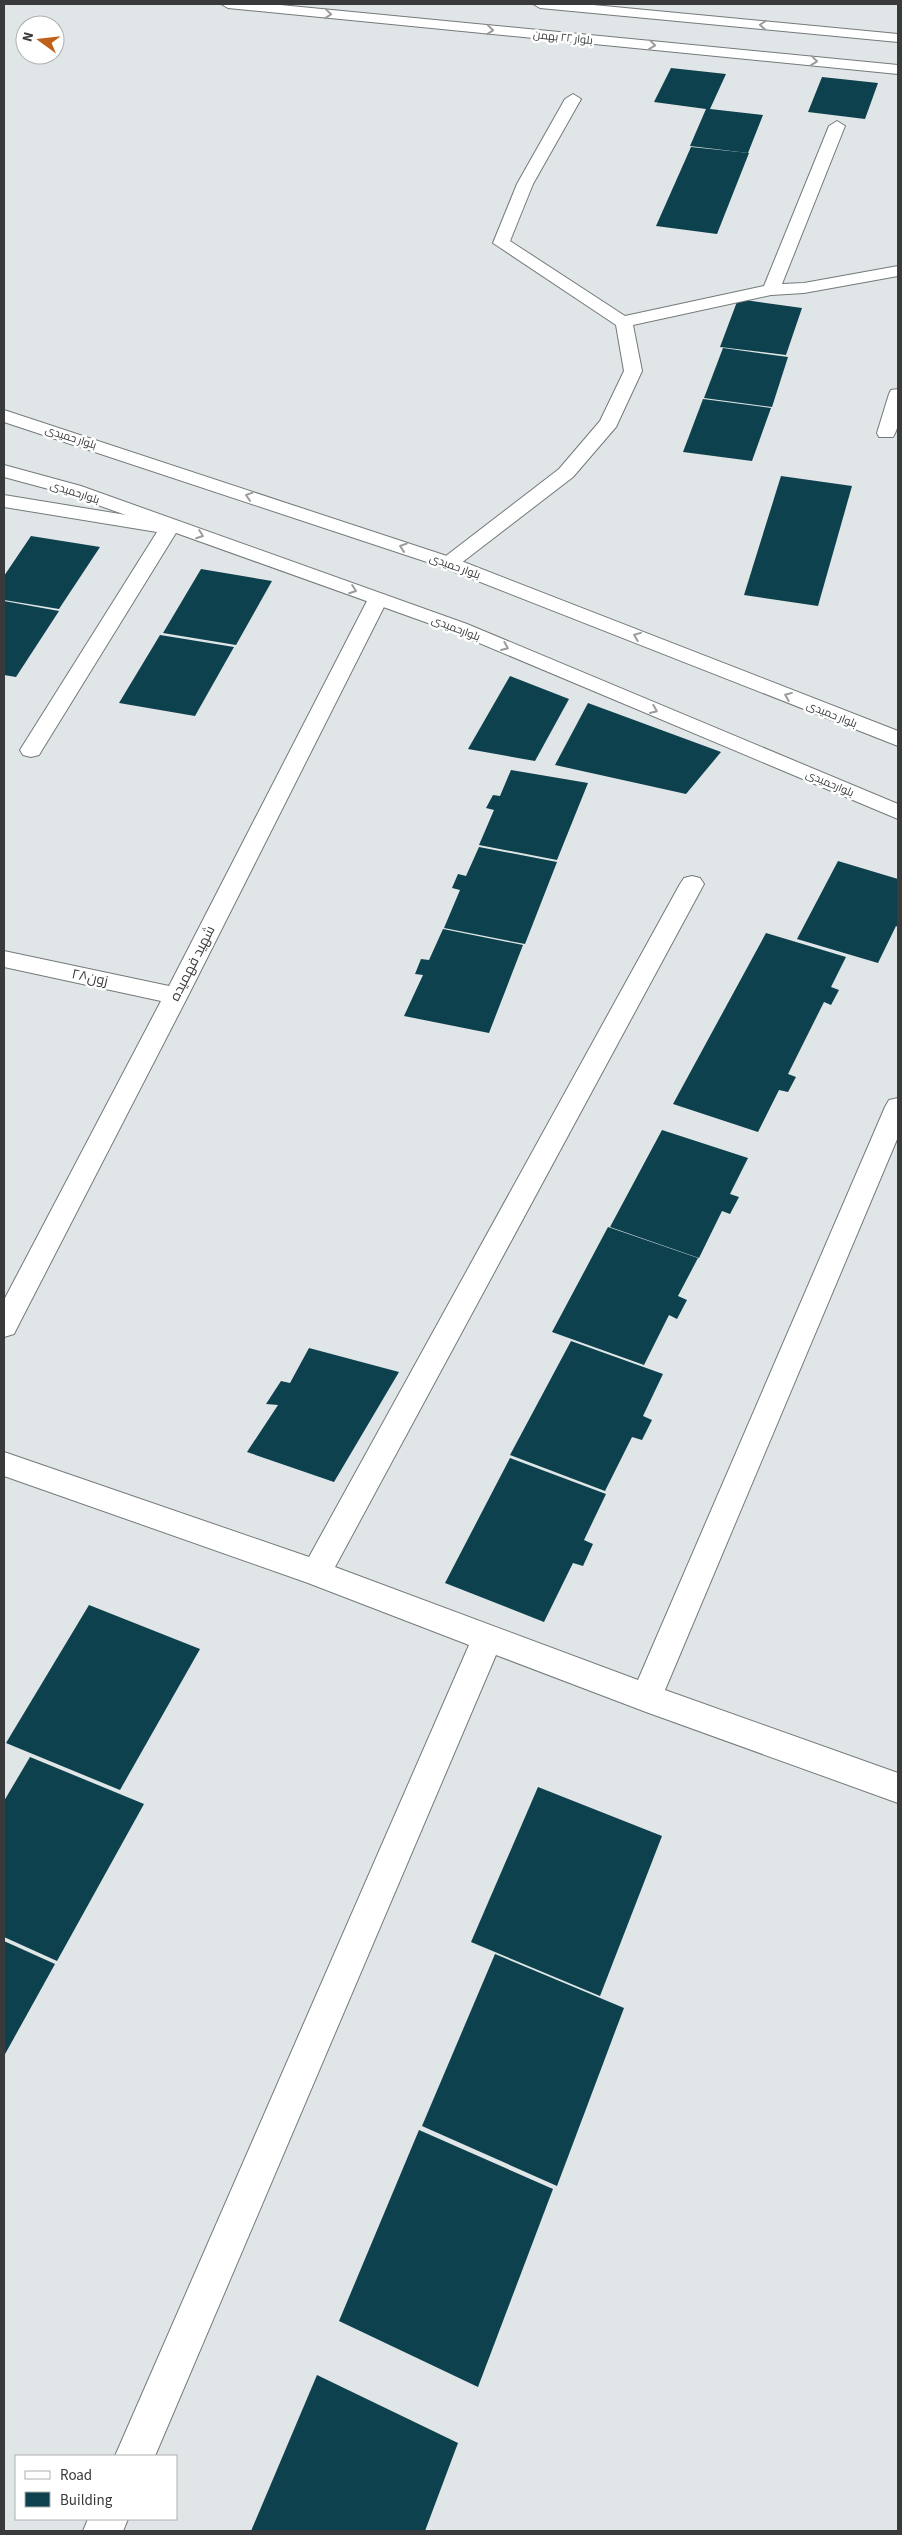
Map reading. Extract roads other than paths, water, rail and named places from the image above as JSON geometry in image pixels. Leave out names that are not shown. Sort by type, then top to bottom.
[{"type":"street","name":"بلوار ۲۲ بهمن","points":[[228,4],[898,70]]},
{"type":"street","points":[[540,4],[898,38]]},
{"type":"street","points":[[450,563],[566,473],[609,424],[633,371],[623,322],[501,243],[525,184],[573,99]]},
{"type":"street","points":[[771,290],[838,126]]},
{"type":"street","points":[[623,322],[771,290],[804,288],[898,271]]},
{"type":"street","points":[[886,433],[898,394]]},
{"type":"street","name":"بلوار حمیدی","points":[[4,416],[450,563],[898,740]]},
{"type":"street","name":"بلوارحمیدی","points":[[4,471],[74,490],[460,628],[898,812]]},
{"type":"street","points":[[4,501],[169,528],[31,750]]},
{"type":"street","name":"شهید فهمیده","points":[[4,1326],[176,996],[378,599]]},
{"type":"street","points":[[316,1573],[692,884]]},
{"type":"street","name":"زون۲۸","points":[[4,959],[176,996]]},
{"type":"street","points":[[646,1698],[898,1106]]},
{"type":"street","points":[[4,1464],[316,1573],[646,1698],[898,1788]]},
{"type":"street","points":[[135,2455],[488,1638]]}]
